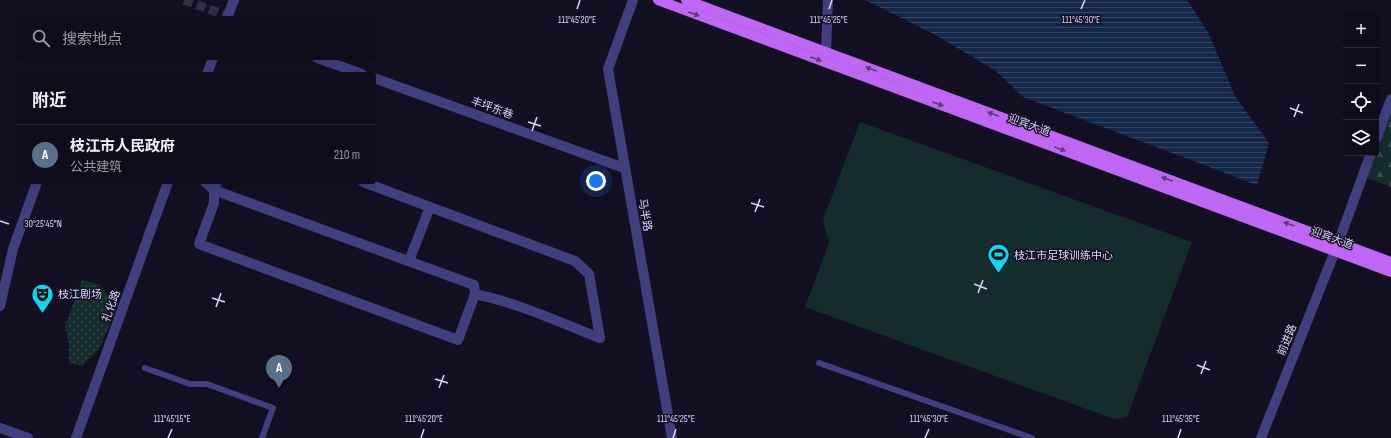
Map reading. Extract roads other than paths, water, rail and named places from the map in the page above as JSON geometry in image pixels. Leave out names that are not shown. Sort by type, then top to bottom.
[{"type":"main road","name":"迎宾大道","points":[[658,0],[1337,247],[1391,262]]},
{"type":"main road","name":"迎宾大道","points":[[686,0],[1337,247],[1391,272]]},
{"type":"street","points":[[228,16],[234,0]]},
{"type":"street","name":"马半路","points":[[633,0],[608,69],[672,438]]},
{"type":"street","points":[[826,52],[828,0]]},
{"type":"street","points":[[208,72],[212,60]]},
{"type":"street","points":[[323,60],[356,72]]},
{"type":"street","name":"丰坪东巷","points":[[376,79],[624,168]]},
{"type":"street","points":[[1379,132],[1391,98]]},
{"type":"street","name":"前进路","points":[[1261,438],[1337,247],[1370,156]]},
{"type":"street","points":[[0,306],[14,249],[36,184]]},
{"type":"street","name":"礼化路","points":[[76,438],[167,184]]},
{"type":"street","points":[[368,184],[575,261],[589,274],[600,338],[523,308],[490,297],[474,294]]},
{"type":"street","points":[[215,186],[474,285],[474,294],[458,340],[199,244],[214,203],[215,186]]},
{"type":"street","points":[[409,261],[430,207]]},
{"type":"street","points":[[0,428],[28,438]]},
{"type":"lane","points":[[819,363],[1032,438]]},
{"type":"lane","points":[[145,368],[190,384],[207,384],[273,408],[262,438]]},
{"type":"water","points":[[865,0],[1187,0],[1208,32],[1235,96],[1269,143],[1257,185],[1023,97],[996,71],[932,33]]},
{"type":"tunnel","points":[[184,0],[228,16]]},
{"type":"place","name":"枝江市足球训练中心","points":[[998,274]]},
{"type":"place","name":"枝江剧场","points":[[43,314]]},
{"type":"place","name":"枝江市人民政府","points":[[279,388]]}]
